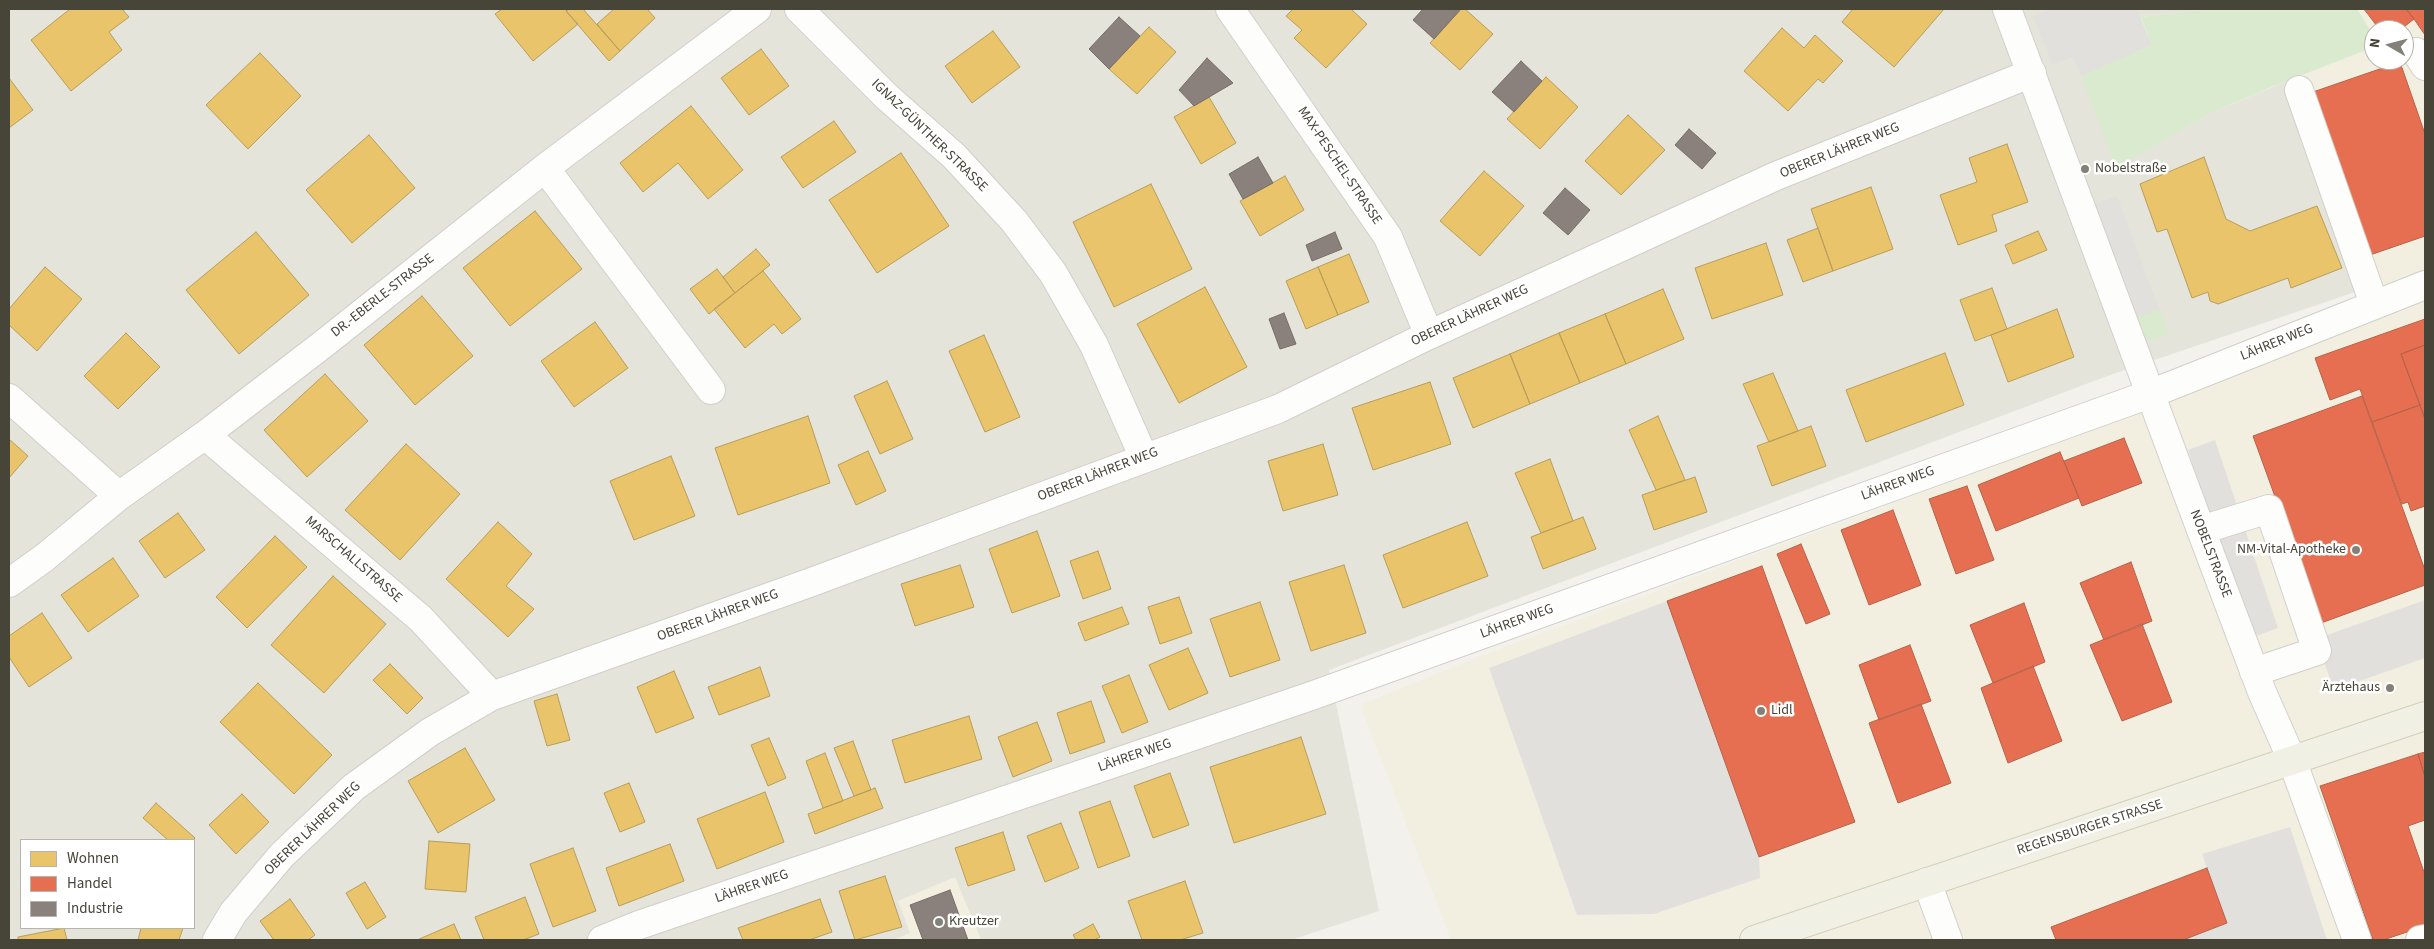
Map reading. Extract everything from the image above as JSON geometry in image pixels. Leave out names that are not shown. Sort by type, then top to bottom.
[{"type":"main road","name":"REGENSBURGER STRASSE","points":[[1754,940],[2425,716]]},
{"type":"street","name":"DR.-EBERLE-STRASSE","points":[[9,583],[44,558],[118,496],[205,435],[545,168],[757,9]]},
{"type":"street","name":"IGNAZ-GÜNTHER-STRASSE","points":[[799,9],[887,97],[954,156],[1014,222],[1053,273],[1094,345],[1144,458]]},
{"type":"street","name":"MAX-PESCHEL-STRASSE","points":[[1230,9],[1388,237],[1429,335]]},
{"type":"street","name":"NOBELSTRASSE","points":[[2007,9],[2254,672],[2292,760],[2357,940]]},
{"type":"street","name":"OBERER LÄHRER WEG","points":[[217,940],[233,913],[282,855],[354,787],[430,732],[492,696],[809,584],[1278,409],[1429,335],[1776,176],[2032,73]]},
{"type":"street","points":[[2299,90],[2374,304]]},
{"type":"street","points":[[545,168],[711,390]]},
{"type":"street","name":"LÄHRER WEG","points":[[602,940],[639,925],[1311,696],[2150,394],[2425,285]]},
{"type":"street","points":[[9,398],[118,496]]},
{"type":"street","name":"MARSCHALLSTRASSE","points":[[205,435],[421,619],[492,696]]},
{"type":"street","points":[[2201,530],[2269,509],[2317,651],[2254,672]]},
{"type":"street","points":[[1926,882],[1948,940]]},
{"type":"street","points":[[2420,940],[2425,939]]},
{"type":"shaded area","points":[[9,9],[2211,9],[2141,17],[2116,167],[2213,112],[2299,76],[2373,286],[2110,375],[1329,670],[1379,911],[1291,940],[981,940],[955,878],[910,934],[894,940],[9,940]]},
{"type":"shaded area","points":[[2050,9],[2137,9],[2152,45],[2081,76],[2073,57],[2053,65],[2033,16]]},
{"type":"shaded area","points":[[2357,9],[2425,9],[2425,940],[1451,940],[1360,705],[1491,652],[2097,428],[2383,315],[2299,76],[2364,51],[2364,70],[2414,70],[2414,20],[2364,20]]},
{"type":"shaded area","points":[[2117,196],[2159,309],[2136,317],[2094,205]]},
{"type":"shaded area","points":[[2215,440],[2278,628],[2251,638],[2188,450]]},
{"type":"shaded area","points":[[2425,600],[2425,658],[2334,690],[2316,639]]},
{"type":"shaded area","points":[[1667,601],[1759,857],[1760,878],[1654,914],[1577,915],[1489,668]]},
{"type":"shaded area","points":[[2290,827],[2327,940],[2183,940],[2227,923],[2202,854]]},
{"type":"shaded area","points":[[955,877],[981,940],[894,940],[910,933],[898,901]]},
{"type":"green space","points":[[2211,9],[2357,9],[2364,20],[2364,51],[2213,112],[2116,168],[2081,76],[2152,45],[2141,17]]},
{"type":"green space","points":[[2159,309],[2169,334],[2149,341],[2136,317]]},
{"type":"building: Wohnen","points":[[70,9],[122,9],[129,17],[109,32],[122,50],[71,91],[31,40]]},
{"type":"building: Wohnen","points":[[502,9],[569,9],[566,11],[578,24],[533,61],[495,14]]},
{"type":"building: Wohnen","points":[[569,9],[583,9],[620,51],[609,61],[566,11]]},
{"type":"building: Wohnen","points":[[614,9],[647,9],[655,18],[620,51],[597,24]]},
{"type":"building: Wohnen","points":[[1293,9],[1351,9],[1367,24],[1326,68],[1294,38],[1302,30],[1286,16]]},
{"type":"building: Wohnen","points":[[1461,9],[1465,9],[1493,34],[1460,70],[1430,43]]},
{"type":"building: Wohnen","points":[[1853,9],[1944,9],[1894,67],[1842,22]]},
{"type":"building: Wohnen","points":[[1149,27],[1176,52],[1137,94],[1109,69]]},
{"type":"building: Wohnen","points":[[1782,28],[1804,48],[1815,35],[1843,61],[1823,83],[1818,79],[1788,111],[1744,71]]},
{"type":"building: Wohnen","points":[[993,31],[1020,67],[972,103],[945,66]]},
{"type":"building: Wohnen","points":[[761,49],[789,86],[749,115],[721,78]]},
{"type":"building: Wohnen","points":[[260,53],[301,96],[248,149],[206,105]]},
{"type":"building: Wohnen","points":[[1546,77],[1578,107],[1540,149],[1507,119]]},
{"type":"building: Wohnen","points":[[9,78],[33,110],[9,128]]},
{"type":"building: Wohnen","points":[[1209,97],[1236,143],[1201,164],[1174,117]]},
{"type":"building: Wohnen","points":[[691,106],[743,170],[708,199],[678,163],[643,192],[620,163]]},
{"type":"building: Wohnen","points":[[1628,115],[1665,150],[1621,195],[1585,161]]},
{"type":"building: Wohnen","points":[[834,121],[856,152],[803,188],[781,157]]},
{"type":"building: Wohnen","points":[[369,135],[415,188],[352,243],[306,190]]},
{"type":"building: Wohnen","points":[[2007,144],[2028,202],[1992,215],[1997,231],[1958,245],[1940,195],[1977,182],[1969,158]]},
{"type":"building: Wohnen","points":[[901,153],[949,226],[877,273],[829,200]]},
{"type":"building: Wohnen","points":[[2204,157],[2226,219],[2250,231],[2317,206],[2342,268],[2291,288],[2288,278],[2218,304],[2210,301],[2208,292],[2192,298],[2167,229],[2157,232],[2140,184]]},
{"type":"building: Wohnen","points":[[1484,171],[1524,206],[1480,256],[1440,221]]},
{"type":"building: Wohnen","points":[[1285,176],[1304,210],[1260,236],[1240,201]]},
{"type":"building: Wohnen","points":[[1151,184],[1192,269],[1114,307],[1073,222]]},
{"type":"building: Wohnen","points":[[1871,187],[1893,249],[1833,271],[1811,209]]},
{"type":"building: Wohnen","points":[[535,211],[582,269],[510,326],[463,268]]},
{"type":"building: Wohnen","points":[[1818,228],[1833,271],[1803,282],[1787,240]]},
{"type":"building: Wohnen","points":[[2038,231],[2047,250],[2013,264],[2005,245]]},
{"type":"building: Wohnen","points":[[256,232],[309,295],[239,354],[186,290]]},
{"type":"building: Wohnen","points":[[1766,243],[1783,295],[1712,319],[1695,268]]},
{"type":"building: Wohnen","points":[[756,249],[770,265],[735,293],[723,277]]},
{"type":"building: Wohnen","points":[[1349,254],[1369,302],[1338,315],[1318,267]]},
{"type":"building: Wohnen","points":[[45,267],[82,299],[37,351],[9,325],[9,309]]},
{"type":"building: Wohnen","points":[[1318,267],[1338,315],[1306,329],[1286,281]]},
{"type":"building: Wohnen","points":[[717,269],[735,293],[709,314],[690,289]]},
{"type":"building: Wohnen","points":[[763,271],[801,319],[782,334],[774,324],[745,348],[714,309]]},
{"type":"building: Wohnen","points":[[1205,287],[1247,367],[1179,403],[1137,324]]},
{"type":"building: Wohnen","points":[[1992,288],[2007,329],[1975,341],[1960,300]]},
{"type":"building: Wohnen","points":[[1663,289],[1684,339],[1626,364],[1605,314]]},
{"type":"building: Wohnen","points":[[422,296],[473,356],[415,405],[364,345]]},
{"type":"building: Wohnen","points":[[2057,309],[2074,357],[2008,382],[1991,335]]},
{"type":"building: Wohnen","points":[[1605,314],[1626,364],[1580,383],[1559,333]]},
{"type":"building: Wohnen","points":[[595,322],[628,368],[574,407],[541,361]]},
{"type":"building: Wohnen","points":[[126,333],[160,367],[118,409],[84,376]]},
{"type":"building: Wohnen","points":[[1559,333],[1580,383],[1530,404],[1510,354]]},
{"type":"building: Wohnen","points":[[984,335],[1020,417],[985,432],[949,351]]},
{"type":"building: Wohnen","points":[[1945,353],[1964,405],[1866,442],[1846,390]]},
{"type":"building: Wohnen","points":[[1510,354],[1530,404],[1473,428],[1453,378]]},
{"type":"building: Wohnen","points":[[1773,373],[1798,431],[1769,442],[1743,384]]},
{"type":"building: Wohnen","points":[[325,374],[368,421],[307,477],[264,430]]},
{"type":"building: Wohnen","points":[[887,381],[913,439],[880,454],[854,396]]},
{"type":"building: Wohnen","points":[[1430,382],[1451,444],[1373,470],[1352,408]]},
{"type":"building: Wohnen","points":[[808,416],[830,483],[738,515],[715,448]]},
{"type":"building: Wohnen","points":[[1658,416],[1685,480],[1656,490],[1629,430]]},
{"type":"building: Wohnen","points":[[1811,426],[1826,466],[1772,486],[1757,446]]},
{"type":"building: Wohnen","points":[[9,439],[28,456],[9,478]]},
{"type":"building: Wohnen","points":[[406,444],[460,494],[400,560],[345,510]]},
{"type":"building: Wohnen","points":[[1323,444],[1338,495],[1283,511],[1268,461]]},
{"type":"building: Wohnen","points":[[868,451],[886,491],[856,505],[838,465]]},
{"type":"building: Wohnen","points":[[671,456],[695,516],[634,540],[610,481]]},
{"type":"building: Wohnen","points":[[1550,459],[1573,521],[1541,533],[1515,473]]},
{"type":"building: Wohnen","points":[[1695,477],[1707,512],[1654,530],[1642,495]]},
{"type":"building: Wohnen","points":[[178,513],[205,550],[165,578],[139,541]]},
{"type":"building: Wohnen","points":[[1583,517],[1596,549],[1543,569],[1531,537]]},
{"type":"building: Wohnen","points":[[498,522],[532,554],[506,586],[534,609],[508,637],[446,579]]},
{"type":"building: Wohnen","points":[[1467,522],[1488,576],[1403,608],[1383,555]]},
{"type":"building: Wohnen","points":[[1037,531],[1060,596],[1012,613],[989,549]]},
{"type":"building: Wohnen","points":[[275,536],[307,567],[247,628],[216,597]]},
{"type":"building: Wohnen","points":[[1098,551],[1111,589],[1083,599],[1070,561]]},
{"type":"building: Wohnen","points":[[113,558],[139,596],[88,632],[61,595]]},
{"type":"building: Wohnen","points":[[960,565],[974,607],[915,626],[901,584]]},
{"type":"building: Wohnen","points":[[1344,565],[1366,633],[1311,651],[1289,582]]},
{"type":"building: Wohnen","points":[[333,576],[386,624],[324,693],[271,645]]},
{"type":"building: Wohnen","points":[[1179,597],[1192,633],[1160,644],[1148,607]]},
{"type":"building: Wohnen","points":[[1260,602],[1280,660],[1230,677],[1210,619]]},
{"type":"building: Wohnen","points":[[1122,607],[1129,624],[1085,641],[1078,623]]},
{"type":"building: Wohnen","points":[[42,613],[72,658],[29,687],[9,657],[9,636]]},
{"type":"building: Wohnen","points":[[1188,648],[1208,693],[1169,710],[1149,665]]},
{"type":"building: Wohnen","points":[[390,664],[423,698],[407,714],[373,680]]},
{"type":"building: Wohnen","points":[[760,667],[770,696],[719,715],[708,687]]},
{"type":"building: Wohnen","points":[[674,671],[694,718],[656,733],[637,687]]},
{"type":"building: Wohnen","points":[[1129,675],[1148,722],[1122,733],[1102,686]]},
{"type":"building: Wohnen","points":[[258,683],[332,755],[294,794],[220,722]]},
{"type":"building: Wohnen","points":[[557,694],[570,740],[547,746],[534,701]]},
{"type":"building: Wohnen","points":[[1091,701],[1105,742],[1070,754],[1057,713]]},
{"type":"building: Wohnen","points":[[969,716],[982,759],[905,783],[892,740]]},
{"type":"building: Wohnen","points":[[1037,722],[1052,761],[1013,777],[998,737]]},
{"type":"building: Wohnen","points":[[1301,737],[1326,814],[1234,843],[1210,767]]},
{"type":"building: Wohnen","points":[[769,738],[786,778],[768,786],[751,745]]},
{"type":"building: Wohnen","points":[[853,741],[871,790],[854,796],[834,748]]},
{"type":"building: Wohnen","points":[[465,748],[495,800],[438,833],[408,781]]},
{"type":"building: Wohnen","points":[[825,753],[843,801],[823,808],[806,761]]},
{"type":"building: Wohnen","points":[[1170,773],[1189,825],[1153,838],[1134,786]]},
{"type":"building: Wohnen","points":[[629,783],[645,822],[620,832],[604,793]]},
{"type":"building: Wohnen","points":[[875,788],[883,808],[815,834],[808,814]]},
{"type":"building: Wohnen","points":[[765,792],[784,842],[717,869],[697,819]]},
{"type":"building: Wohnen","points":[[242,794],[269,822],[236,854],[209,825]]},
{"type":"building: Wohnen","points":[[1110,801],[1130,856],[1098,868],[1079,812]]},
{"type":"building: Wohnen","points":[[156,803],[195,838],[167,839],[143,818]]},
{"type":"building: Wohnen","points":[[1061,823],[1079,868],[1045,882],[1027,836]]},
{"type":"building: Wohnen","points":[[1003,832],[1015,870],[968,886],[955,848]]},
{"type":"building: Wohnen","points":[[429,841],[470,844],[466,892],[425,889]]},
{"type":"building: Wohnen","points":[[670,844],[684,881],[619,906],[606,868]]},
{"type":"building: Wohnen","points":[[573,848],[596,911],[553,927],[530,864]]},
{"type":"building: Wohnen","points":[[885,876],[902,927],[855,940],[839,891]]},
{"type":"building: Wohnen","points":[[1185,881],[1203,933],[1180,940],[1142,940],[1128,901]]},
{"type":"building: Wohnen","points":[[365,882],[386,917],[367,929],[346,893]]},
{"type":"building: Wohnen","points":[[525,897],[539,934],[523,940],[484,940],[475,917]]},
{"type":"building: Wohnen","points":[[290,899],[315,935],[308,940],[274,940],[260,921]]},
{"type":"building: Wohnen","points":[[820,899],[832,932],[809,940],[743,940],[738,928]]},
{"type":"building: Wohnen","points":[[454,924],[461,940],[417,940]]},
{"type":"building: Wohnen","points":[[1093,924],[1100,937],[1094,940],[1076,940],[1073,935]]},
{"type":"building: Wohnen","points":[[64,929],[67,940],[18,940],[18,937]]},
{"type":"building: Wohnen","points":[[141,929],[183,929],[179,940],[138,940]]},
{"type":"building: Handel","points":[[2364,9],[2406,9],[2414,19],[2413,20],[2372,20]]},
{"type":"building: Handel","points":[[2406,9],[2425,9],[2425,35],[2414,19]]},
{"type":"building: Handel","points":[[2377,70],[2403,70],[2425,134],[2425,236],[2370,255],[2313,92]]},
{"type":"building: Handel","points":[[2425,319],[2425,345],[2401,354],[2420,405],[2372,422],[2360,389],[2330,400],[2315,358]]},
{"type":"building: Handel","points":[[2425,345],[2425,419],[2401,354]]},
{"type":"building: Handel","points":[[2362,396],[2425,570],[2425,585],[2321,623],[2253,436]]},
{"type":"building: Handel","points":[[2420,405],[2425,419],[2425,506],[2411,511],[2408,502],[2402,504],[2372,422]]},
{"type":"building: Handel","points":[[2124,438],[2142,483],[2082,506],[2064,461]]},
{"type":"building: Handel","points":[[2060,452],[2079,498],[1996,531],[1978,485]]},
{"type":"building: Handel","points":[[1967,486],[1994,560],[1956,574],[1929,499]]},
{"type":"building: Handel","points":[[1893,510],[1921,585],[1869,605],[1841,530]]},
{"type":"building: Handel","points":[[1801,544],[1830,614],[1806,624],[1777,554]]},
{"type":"building: Handel","points":[[2131,562],[2152,621],[2104,640],[2080,583]]},
{"type":"building: Handel","name":"Lidl","points":[[1762,566],[1855,822],[1759,857],[1667,601]]},
{"type":"building: Handel","points":[[2024,603],[2045,662],[1993,683],[1970,625]]},
{"type":"building: Handel","points":[[2142,624],[2172,702],[2122,721],[2090,645]]},
{"type":"building: Handel","points":[[1910,645],[1931,701],[1879,720],[1859,665]]},
{"type":"building: Handel","points":[[2033,666],[2062,741],[2008,763],[1981,688]]},
{"type":"building: Handel","points":[[1921,704],[1951,783],[1898,803],[1869,723]]},
{"type":"building: Handel","points":[[2425,752],[2425,777],[2418,754]]},
{"type":"building: Handel","points":[[2418,754],[2425,777],[2425,820],[2408,826],[2425,875],[2425,926],[2383,940],[2373,940],[2320,786]]},
{"type":"building: Handel","points":[[2207,868],[2227,923],[2183,940],[2056,940],[2051,927]]},
{"type":"building: Industrie","points":[[1423,9],[1461,9],[1434,39],[1413,20]]},
{"type":"building: Industrie","points":[[1119,17],[1140,36],[1109,69],[1089,49]]},
{"type":"building: Industrie","points":[[1207,58],[1233,83],[1194,106],[1179,90]]},
{"type":"building: Industrie","points":[[1521,61],[1542,81],[1514,112],[1492,92]]},
{"type":"building: Industrie","points":[[1689,129],[1716,153],[1702,169],[1675,145]]},
{"type":"building: Industrie","points":[[1258,157],[1273,183],[1243,199],[1229,174]]},
{"type":"building: Industrie","points":[[1565,188],[1590,210],[1568,235],[1543,213]]},
{"type":"building: Industrie","points":[[1335,232],[1342,249],[1312,261],[1306,245]]},
{"type":"building: Industrie","points":[[1284,313],[1296,344],[1280,349],[1269,319]]},
{"type":"building: Industrie","name":"Kreutzer","points":[[950,890],[968,940],[923,940],[910,905]]},
{"type":"place","name":"Nobelstraße","points":[[2085,169]]},
{"type":"place","name":"NM-Vital-Apotheke","points":[[2356,550]]},
{"type":"place","name":"Ärztehaus","points":[[2390,688]]},
{"type":"place","name":"Lidl","points":[[1761,711]]},
{"type":"place","name":"Kreutzer","points":[[939,922]]}]
